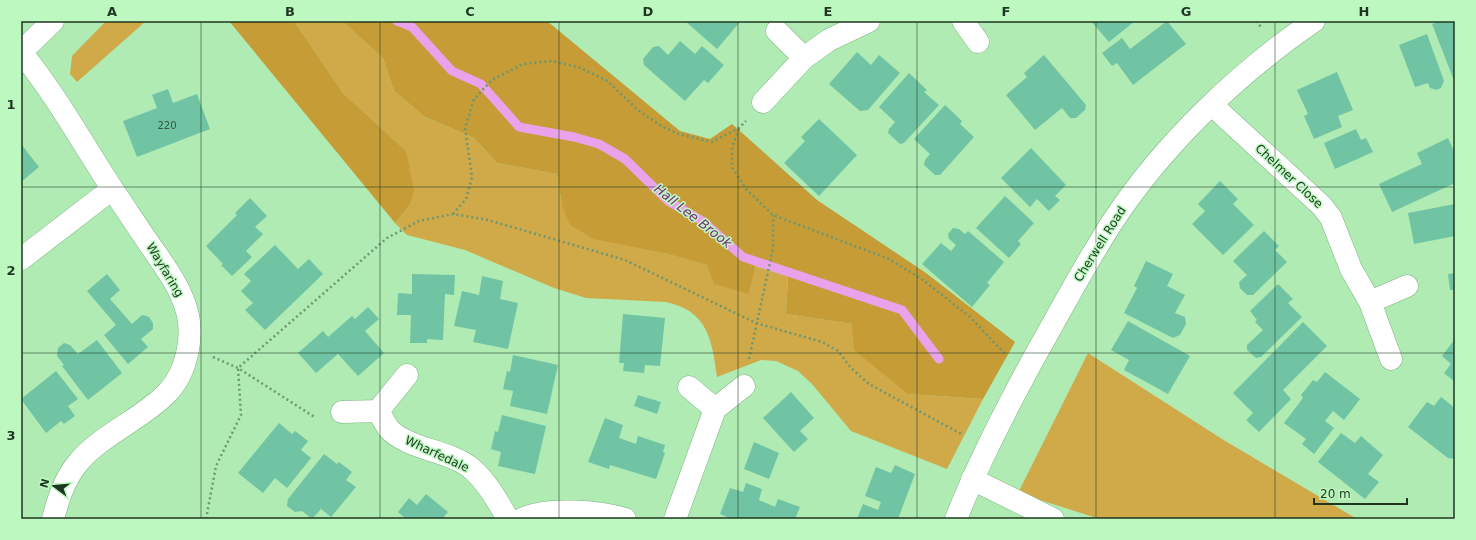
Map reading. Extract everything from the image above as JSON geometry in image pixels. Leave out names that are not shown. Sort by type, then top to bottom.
[{"type":"street","points":[[21,52],[53,21]]},
{"type":"street","points":[[763,102],[804,58],[829,40],[869,21]]},
{"type":"street","points":[[963,21],[978,42]]},
{"type":"street","name":"Cherwell Road","points":[[956,519],[986,447],[1024,374],[1115,218],[1144,178],[1180,137],[1212,105],[1263,58],[1314,21]]},
{"type":"street","points":[[777,31],[804,58]]},
{"type":"street","name":"Wayfaring","points":[[21,52],[44,80],[112,189],[177,285],[186,306],[190,326],[188,346],[182,370],[168,392],[147,411],[91,450],[77,464],[66,481],[53,519]]},
{"type":"street","name":"Chelmer Close","points":[[1212,105],[1322,206],[1331,218],[1351,269],[1370,302],[1391,359]]},
{"type":"street","points":[[21,259],[112,189]]},
{"type":"street","points":[[1370,302],[1407,286]]},
{"type":"street","points":[[342,412],[378,411],[407,375]]},
{"type":"street","points":[[675,519],[715,409],[744,386]]},
{"type":"street","points":[[689,387],[715,409]]},
{"type":"street","name":"Wharfedale","points":[[378,411],[390,430],[401,438],[459,462],[472,469],[492,493],[508,519]]},
{"type":"street","points":[[972,479],[1054,519]]},
{"type":"street","points":[[522,519],[544,514],[572,512],[598,513],[625,519]]},
{"type":"path","points":[[453,214],[466,198],[472,177],[465,128],[474,99],[492,80],[523,64],[552,61],[578,67],[606,80],[639,111],[663,126],[679,134],[712,142],[739,128],[763,102]]},
{"type":"path","points":[[739,128],[732,147],[732,167],[746,189],[773,215],[889,259],[923,280],[970,317],[1024,374]]},
{"type":"path","points":[[238,368],[387,238],[419,221],[453,214],[488,220],[625,260],[756,323],[822,342],[838,351],[851,368],[869,384],[986,447]]},
{"type":"path","points":[[744,386],[756,323],[773,249],[773,215]]},
{"type":"path","points":[[188,346],[238,368],[320,421],[342,412]]},
{"type":"path","points":[[206,519],[216,466],[241,415],[238,368]]},
{"type":"shaded area","points":[[106,21],[146,21],[77,82],[70,74],[72,56]]},
{"type":"shaded area","points":[[229,21],[294,21],[343,93],[406,151],[414,191],[409,206],[395,223]]},
{"type":"shaded area","points":[[294,21],[342,21],[383,58],[394,91],[425,117],[474,138],[497,163],[557,174],[562,206],[664,253],[708,265],[749,294],[754,266],[788,277],[786,314],[852,324],[908,394],[983,399],[947,469],[851,431],[812,384],[798,371],[776,361],[761,360],[717,377],[710,339],[705,329],[691,312],[680,306],[666,302],[586,298],[554,288],[465,250],[407,235],[395,223],[409,206],[406,151],[343,93]]},
{"type":"shaded area","points":[[342,21],[547,21],[680,131],[710,139],[732,124],[817,200],[926,273],[1015,342],[983,399],[908,394],[854,350],[852,324],[786,314],[788,277],[755,266],[749,294],[714,284],[707,265],[664,253],[594,239],[570,225],[562,206],[557,174],[497,163],[474,138],[425,117],[394,91],[383,58]]},
{"type":"shaded area","points":[[1088,353],[1222,439],[1357,519],[1100,519],[1018,493]]},
{"type":"building","points":[[685,21],[737,21],[739,23],[717,49]]},
{"type":"building","points":[[1091,21],[1135,21],[1109,42]]},
{"type":"building","points":[[1167,21],[1186,44],[1133,85],[1117,63],[1112,66],[1102,53],[1122,38],[1130,49]]},
{"type":"building","points":[[1439,21],[1455,21],[1455,83],[1432,24]]},
{"type":"building","points":[[1427,34],[1444,81],[1441,88],[1436,90],[1430,88],[1428,83],[1415,87],[1399,45]]},
{"type":"building","points":[[680,41],[695,54],[702,46],[724,65],[708,83],[704,80],[685,101],[644,65],[643,59],[653,47],[659,46],[668,55]]},
{"type":"building","points":[[857,52],[871,65],[879,55],[900,73],[868,110],[860,111],[829,84]]},
{"type":"building","points":[[1044,55],[1086,105],[1085,110],[1076,118],[1070,118],[1062,108],[1035,130],[1006,95],[1027,77],[1024,73]]},
{"type":"building","points":[[1337,72],[1353,110],[1338,116],[1342,127],[1314,139],[1304,116],[1308,114],[1297,90]]},
{"type":"building","points":[[909,73],[927,90],[924,92],[939,105],[904,143],[900,144],[888,133],[889,129],[895,122],[879,107]]},
{"type":"building","points":[[168,89],[173,103],[197,94],[210,129],[137,157],[123,121],[157,108],[152,95]]},
{"type":"building","points":[[945,105],[962,121],[960,124],[974,137],[940,175],[935,175],[924,165],[925,160],[930,154],[914,139]]},
{"type":"building","points":[[819,119],[857,155],[819,196],[784,163],[805,141],[801,137]]},
{"type":"building","points":[[1356,129],[1361,140],[1366,138],[1373,152],[1335,169],[1324,143]]},
{"type":"building","points":[[1448,138],[1455,153],[1455,183],[1392,212],[1379,184],[1422,164],[1417,153]]},
{"type":"building","points":[[21,144],[39,167],[21,182]]},
{"type":"building","points":[[1031,148],[1066,185],[1055,196],[1060,200],[1049,211],[1037,199],[1030,207],[1001,178]]},
{"type":"building","points":[[1220,181],[1238,199],[1233,204],[1254,225],[1223,255],[1192,224],[1205,211],[1198,204]]},
{"type":"building","points":[[1005,196],[1034,223],[1018,241],[1021,244],[1009,258],[976,228]]},
{"type":"building","points":[[250,198],[267,216],[255,227],[263,234],[246,251],[252,257],[232,276],[206,246],[237,215],[235,213]]},
{"type":"building","points":[[1455,204],[1455,236],[1414,244],[1408,213]]},
{"type":"building","points":[[953,228],[959,229],[965,234],[968,231],[1004,262],[987,283],[990,285],[972,307],[922,264],[941,243],[951,251],[956,245],[949,239],[948,234]]},
{"type":"building","points":[[1264,231],[1279,246],[1275,250],[1287,262],[1253,295],[1247,295],[1240,288],[1239,282],[1247,275],[1233,261]]},
{"type":"building","points":[[275,245],[298,269],[309,259],[323,274],[265,330],[245,310],[253,303],[241,291],[251,281],[244,274]]},
{"type":"building","points":[[1146,261],[1173,274],[1167,286],[1185,295],[1175,313],[1185,317],[1186,324],[1180,335],[1173,338],[1124,313],[1137,288],[1134,286]]},
{"type":"building","points":[[1455,273],[1455,290],[1450,290],[1448,274]]},
{"type":"building","points":[[107,274],[120,290],[110,299],[132,324],[142,315],[149,317],[153,323],[153,329],[141,339],[148,347],[128,364],[104,335],[116,325],[87,291]]},
{"type":"building","points":[[412,274],[455,275],[454,295],[445,294],[443,340],[427,339],[427,343],[410,343],[411,315],[397,315],[398,293],[412,294]]},
{"type":"building","points":[[482,276],[503,281],[500,299],[518,303],[508,349],[473,342],[476,330],[454,326],[462,291],[479,295]]},
{"type":"building","points":[[1278,284],[1293,299],[1288,303],[1302,317],[1261,357],[1256,358],[1247,350],[1247,345],[1263,330],[1255,322],[1257,320],[1250,311]]},
{"type":"building","points":[[368,307],[379,319],[365,331],[384,353],[358,376],[338,354],[316,373],[298,353],[323,331],[328,337],[352,316],[355,319]]},
{"type":"building","points":[[623,314],[665,318],[660,366],[645,365],[644,373],[623,371],[624,363],[619,363]]},
{"type":"building","points":[[1128,321],[1190,356],[1168,394],[1124,370],[1129,360],[1111,350]]},
{"type":"building","points":[[1303,322],[1327,346],[1283,390],[1291,399],[1259,432],[1246,420],[1253,413],[1233,393]]},
{"type":"building","points":[[1455,339],[1455,382],[1444,373],[1451,364],[1442,356]]},
{"type":"building","points":[[97,340],[122,373],[88,400],[62,366],[64,365],[57,356],[58,348],[64,343],[70,345],[78,354]]},
{"type":"building","points":[[513,355],[558,365],[547,414],[510,406],[513,391],[503,389],[507,371],[510,372]]},
{"type":"building","points":[[56,371],[78,399],[68,406],[75,416],[64,424],[61,421],[46,433],[21,399]]},
{"type":"building","points":[[1325,372],[1360,399],[1344,420],[1333,411],[1325,421],[1334,428],[1314,454],[1302,444],[1306,439],[1284,423],[1303,398],[1301,395],[1313,380],[1317,382]]},
{"type":"building","points":[[791,392],[814,418],[800,431],[808,439],[794,452],[763,418]]},
{"type":"building","points":[[638,395],[661,402],[657,414],[634,406]]},
{"type":"building","points":[[1441,397],[1455,408],[1455,459],[1448,458],[1408,427],[1427,402],[1434,406]]},
{"type":"building","points":[[502,415],[546,426],[535,474],[498,466],[501,452],[491,449],[495,431],[498,432]]},
{"type":"building","points":[[605,418],[623,425],[619,438],[636,444],[638,436],[665,445],[663,452],[665,453],[656,479],[610,465],[609,469],[588,462]]},
{"type":"building","points":[[279,423],[292,434],[295,431],[308,441],[301,450],[311,458],[287,488],[275,478],[263,493],[238,473]]},
{"type":"building","points":[[1341,433],[1355,443],[1361,436],[1383,455],[1368,474],[1379,482],[1365,499],[1318,462]]},
{"type":"building","points":[[754,442],[779,453],[769,479],[744,469]]},
{"type":"building","points":[[324,454],[337,464],[339,462],[352,472],[346,480],[356,487],[331,517],[321,509],[312,519],[302,511],[295,512],[287,506],[288,499]]},
{"type":"building","points":[[895,465],[915,474],[898,519],[857,519],[863,504],[878,510],[881,502],[865,496],[876,467],[891,473]]},
{"type":"building","points":[[746,483],[762,489],[759,500],[775,507],[778,499],[800,507],[795,519],[732,519],[720,514],[730,488],[743,492]]},
{"type":"building","points":[[426,494],[448,512],[442,519],[406,519],[398,512],[409,498],[417,505]]},
{"type":"waterway","name":"Hall Lee Brook","points":[[397,21],[412,27],[452,71],[481,84],[519,127],[574,137],[599,144],[625,159],[668,201],[704,222],[743,257],[902,310],[939,359]]}]
